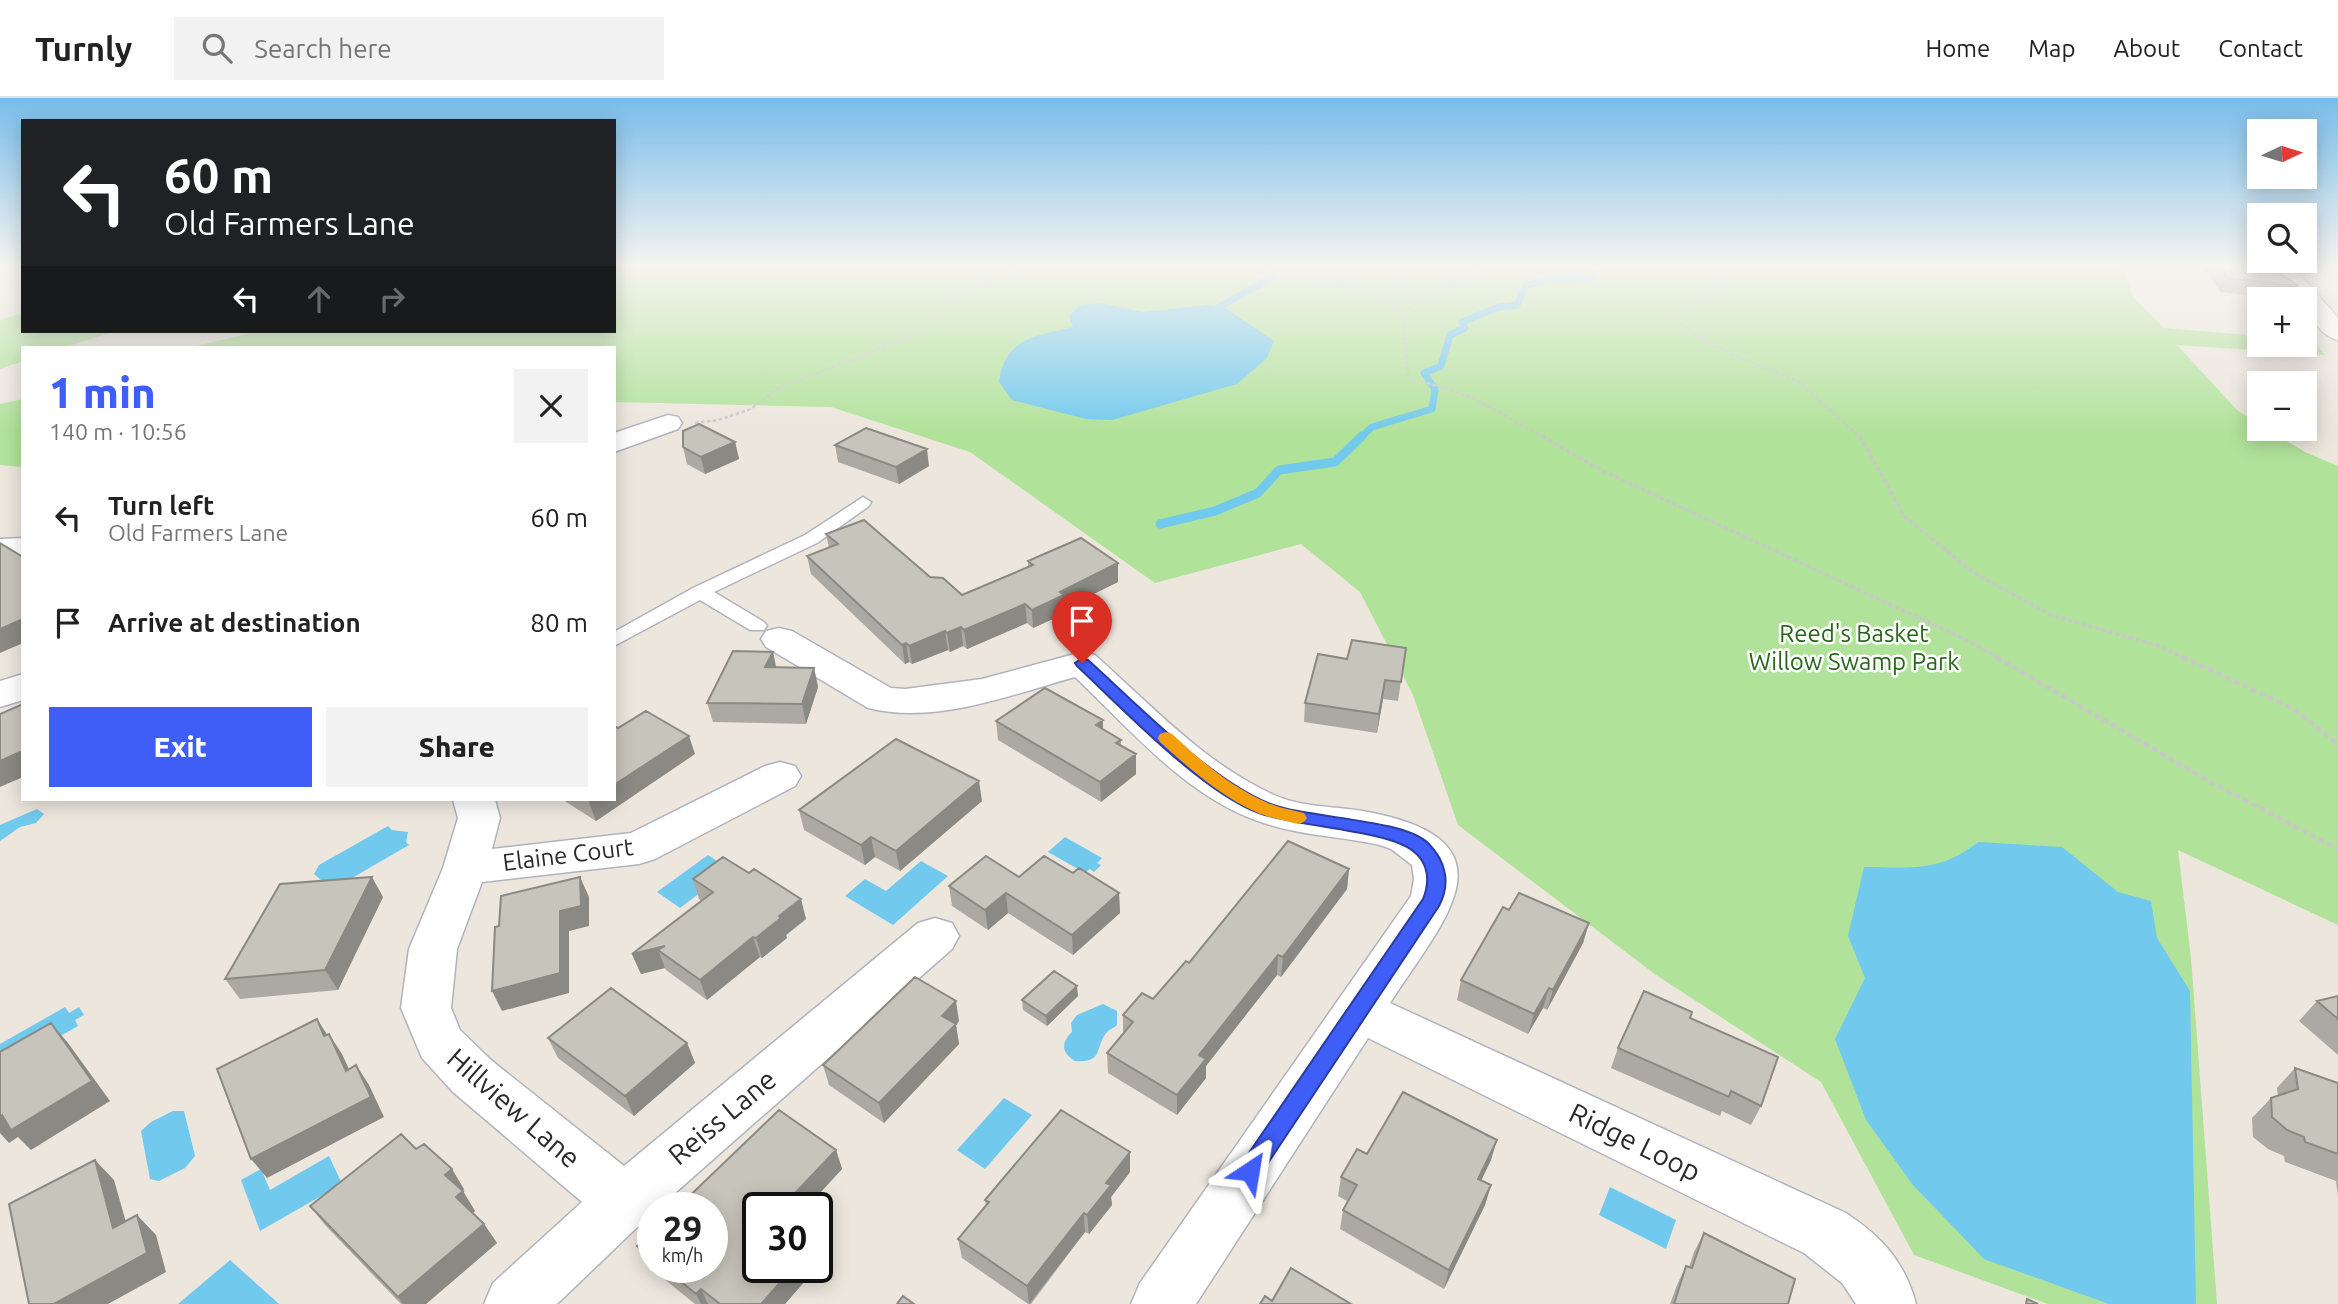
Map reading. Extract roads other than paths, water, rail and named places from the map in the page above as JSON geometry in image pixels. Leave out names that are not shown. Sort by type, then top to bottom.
[{"type":"street","points":[[616,442],[663,425]]},
{"type":"street","points":[[0,549],[21,548]]},
{"type":"street","points":[[768,632],[882,699],[900,702],[946,697],[1082,663],[1193,762],[1238,795],[1263,808],[1297,817],[1380,831],[1420,846],[1436,865],[1437,888],[1432,901],[1161,1304]]},
{"type":"street","points":[[0,695],[21,687]]},
{"type":"street","name":"Elaine Court","points":[[465,868],[639,848],[780,776]]},
{"type":"street","name":"Hillview Lane","points":[[474,801],[479,818],[465,868],[433,949],[426,1008],[440,1043],[472,1076],[624,1200]]},
{"type":"street","name":"Reiss Lane","points":[[514,1304],[624,1200],[935,936]]},
{"type":"street","name":"Ridge Loop","points":[[1357,1010],[1825,1233],[1854,1252],[1874,1275],[1885,1294],[1886,1304]]},
{"type":"lane","points":[[616,639],[700,592],[811,539],[863,502]]},
{"type":"lane","points":[[700,592],[768,632]]},
{"type":"water","points":[[1071,322],[1246,322],[1274,341],[1267,358],[1237,384],[1112,420],[1086,419],[1012,400],[999,382],[1002,367],[1015,347],[1035,336],[1073,327]]},
{"type":"water","points":[[37,809],[44,814],[36,823],[20,827],[0,841],[0,825]]},
{"type":"water","points":[[388,826],[392,830],[408,832],[406,842],[409,845],[340,885],[328,886],[314,874],[319,865]]},
{"type":"water","points":[[1065,837],[1102,858],[1097,863],[1101,865],[1094,872],[1090,869],[1085,873],[1048,852]]},
{"type":"water","points":[[1978,842],[2062,847],[2118,892],[2151,901],[2157,938],[2190,991],[2196,1304],[2109,1304],[1984,1259],[1913,1185],[1866,1120],[1835,1039],[1865,978],[1848,936],[1864,867],[1937,864],[1964,852]]},
{"type":"water","points":[[708,855],[730,870],[680,908],[657,892]]},
{"type":"water","points":[[921,861],[948,876],[893,925],[845,896],[865,879],[886,891]]},
{"type":"water","points":[[1103,1004],[1117,1011],[1117,1025],[1107,1032],[1095,1057],[1075,1061],[1064,1047],[1072,1032],[1071,1023],[1077,1015]]},
{"type":"water","points":[[65,1007],[69,1013],[79,1007],[84,1015],[75,1020],[78,1026],[0,1070],[0,1044]]},
{"type":"water","points":[[1004,1098],[1032,1115],[985,1169],[957,1150]]},
{"type":"water","points":[[173,1111],[184,1111],[195,1156],[185,1168],[159,1181],[150,1179],[141,1131],[151,1122]]},
{"type":"water","points":[[329,1156],[342,1184],[260,1231],[241,1180],[261,1169],[270,1190]]},
{"type":"water","points":[[1610,1187],[1676,1220],[1666,1249],[1599,1215]]},
{"type":"water","points":[[230,1260],[279,1304],[178,1304]]},
{"type":"waterway","points":[[1360,438],[1372,427],[1432,409],[1435,389],[1424,373],[1441,366],[1450,335],[1465,328],[1462,322]]},
{"type":"waterway","points":[[1160,524],[1215,511],[1258,493],[1279,470],[1335,462],[1362,436]]},
{"type":"park label","name":"Reed's Basket Willow Swamp Park","points":[[1854,648]]}]
